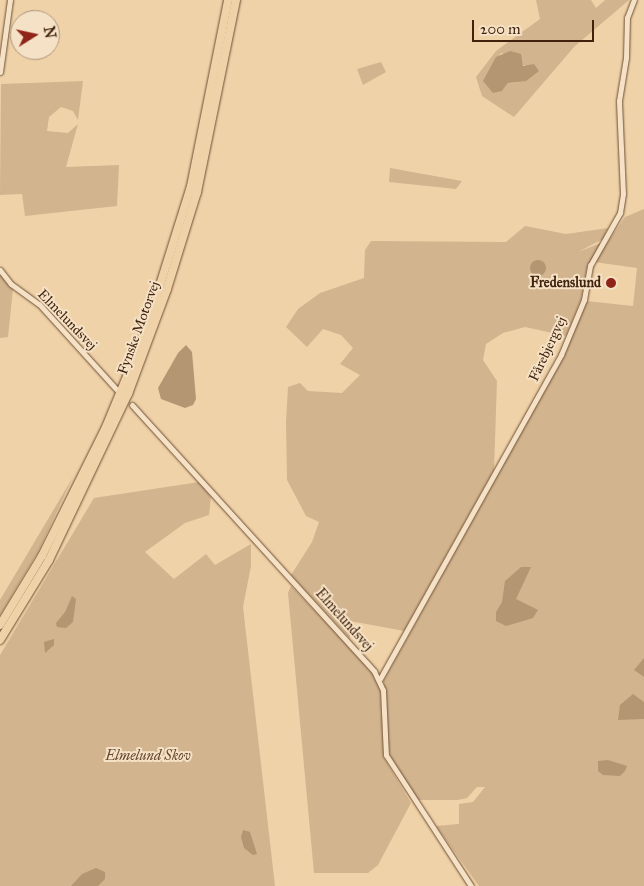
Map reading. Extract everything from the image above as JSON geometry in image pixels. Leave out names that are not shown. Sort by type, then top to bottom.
[{"type":"highway","name":"Fynske Motorvej","points":[[0,625],[42,556],[106,427],[144,333],[191,186],[228,0]]},
{"type":"highway","name":"Fynske Motorvej","points":[[0,640],[57,542],[128,394],[167,289],[197,192],[236,0]]},
{"type":"street","points":[[0,72],[10,0]]},
{"type":"street","name":"Fårebjergvej","points":[[380,679],[561,355],[584,300],[590,266],[620,213],[623,189],[618,101],[626,58],[627,18],[634,0]]},
{"type":"street","name":"Elmelundsvej","points":[[0,270],[11,284],[39,304],[116,389]]},
{"type":"street","name":"Elmelundsvej","points":[[132,405],[380,679]]},
{"type":"street","points":[[380,679],[386,755],[471,886]]},
{"type":"green space","points":[[536,0],[591,0],[596,8],[605,0],[629,0],[574,47],[514,117],[482,96],[476,77],[496,51],[540,19]],"holes":[[[501,53],[521,59],[521,64],[526,66],[519,82],[508,83],[502,91],[484,81]]]},
{"type":"green space","points":[[381,62],[386,72],[363,85],[357,69]]},
{"type":"green space","points":[[83,81],[78,120],[73,111],[61,107],[49,117],[47,131],[68,133],[78,124],[66,167],[119,165],[117,206],[25,216],[22,194],[0,195],[1,84]]},
{"type":"green space","points":[[390,168],[462,181],[456,189],[389,182]]},
{"type":"green space","points":[[644,209],[644,886],[479,886],[436,826],[459,824],[459,804],[473,802],[485,787],[477,787],[467,798],[458,800],[418,800],[391,759],[388,747],[384,680],[557,368],[586,301],[633,306],[637,268],[594,262],[625,217]]},
{"type":"green space","points":[[525,226],[566,234],[608,228],[603,239],[578,252],[601,243],[587,268],[581,300],[566,336],[525,327],[503,333],[486,344],[483,360],[497,381],[494,470],[404,631],[350,621],[350,639],[291,575],[312,542],[319,522],[306,516],[287,480],[286,422],[288,387],[300,383],[308,391],[342,393],[360,375],[340,364],[353,348],[341,335],[323,329],[307,347],[286,327],[298,309],[320,293],[364,278],[365,250],[371,241],[506,242]]},
{"type":"green space","points":[[0,274],[13,289],[8,337],[0,338]]},
{"type":"green space","points":[[73,477],[38,552],[0,615],[0,600]]},
{"type":"green space","name":"Elmelund Skov","points":[[199,482],[211,497],[209,515],[185,523],[145,552],[174,579],[206,554],[215,565],[251,544],[251,566],[243,607],[275,886],[0,886],[0,655],[94,498]]},
{"type":"green space","points":[[291,586],[370,669],[380,687],[384,758],[411,803],[378,865],[368,873],[314,873],[288,593]]},
{"type":"shaded area","points":[[510,51],[521,54],[523,66],[534,64],[539,71],[526,81],[508,83],[502,91],[493,93],[483,81],[496,57]]},
{"type":"shaded area","points":[[535,260],[541,260],[546,265],[544,274],[535,276],[530,271],[530,265]]},
{"type":"shaded area","points":[[186,345],[192,352],[196,399],[193,405],[185,408],[161,399],[158,388],[178,353]]},
{"type":"shaded area","points":[[521,567],[531,567],[516,599],[538,610],[533,618],[506,626],[496,621],[496,612],[502,602],[505,581]]},
{"type":"shaded area","points":[[72,596],[76,599],[73,622],[66,628],[57,627],[56,623],[65,612]]},
{"type":"shaded area","points":[[54,639],[54,645],[45,653],[44,642]]},
{"type":"shaded area","points":[[644,658],[644,677],[634,670]]},
{"type":"shaded area","points":[[633,694],[644,702],[644,719],[618,720],[620,705]]},
{"type":"shaded area","points":[[608,760],[627,766],[625,771],[620,776],[603,775],[598,771],[598,761]]},
{"type":"shaded area","points":[[243,830],[250,832],[257,854],[253,855],[244,848],[241,837]]},
{"type":"shaded area","points":[[96,868],[105,872],[105,879],[98,886],[71,886],[82,874]]},
{"type":"place","name":"Fredenslund","points":[[611,283]]}]
